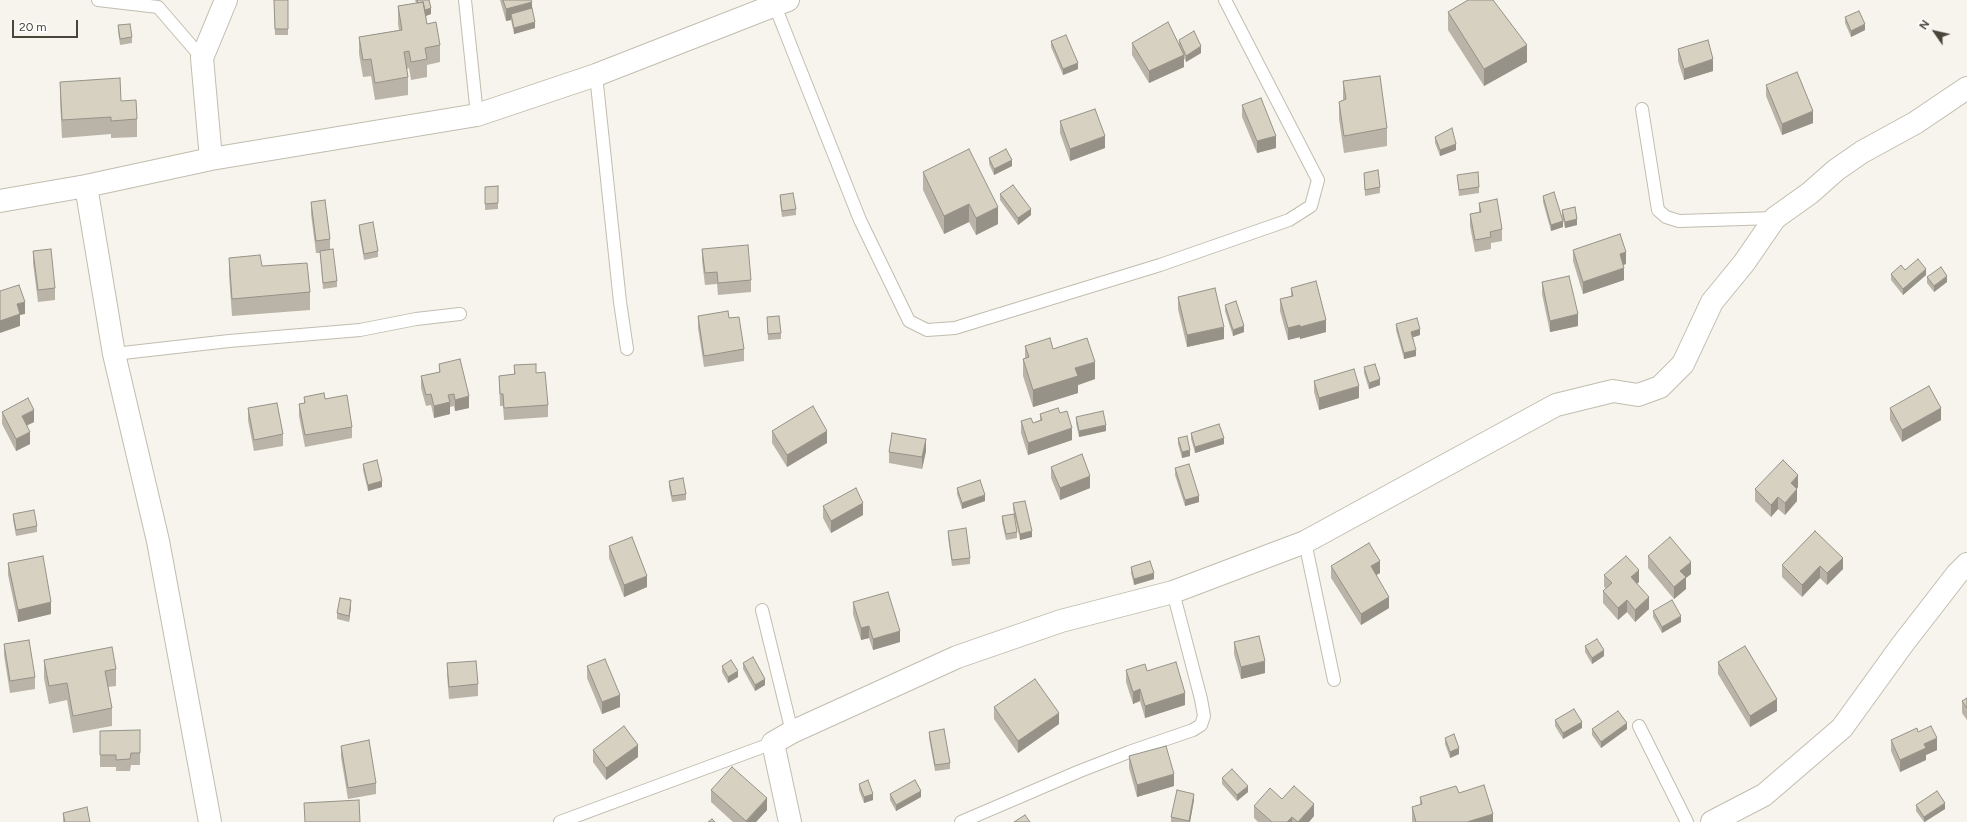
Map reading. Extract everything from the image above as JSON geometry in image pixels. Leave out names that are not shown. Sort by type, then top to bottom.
[{"type":"street","points":[[211,159],[202,58],[226,0]]},
{"type":"street","points":[[0,201],[86,186],[211,159],[477,115],[596,75],[782,3]]},
{"type":"street","points":[[790,822],[773,743],[792,732],[957,657],[1061,621],[1173,592],[1305,542],[1556,405],[1613,391],[1638,395],[1660,387],[1683,364],[1712,302],[1744,263],[1775,218],[1810,193],[1836,170],[1862,152],[1915,123],[1967,88]]},
{"type":"street","points":[[86,186],[114,354],[158,541],[210,822]]},
{"type":"street","points":[[1712,822],[1764,794],[1842,728],[1902,645],[1957,574],[1967,564]]},
{"type":"lane","points":[[98,0],[158,7],[202,58]]},
{"type":"lane","points":[[465,0],[477,115]]},
{"type":"lane","points":[[782,3],[860,220],[909,320],[927,330],[955,328],[1160,265],[1289,220],[1311,206],[1318,180],[1225,0]]},
{"type":"lane","points":[[596,75],[620,302],[628,349]]},
{"type":"lane","points":[[1642,109],[1658,210],[1662,214],[1666,217],[1679,220],[1775,218]]},
{"type":"lane","points":[[114,354],[229,341],[360,330],[416,319],[460,314]]},
{"type":"lane","points":[[1305,542],[1334,680]]},
{"type":"lane","points":[[961,822],[1080,771],[1193,730],[1201,724],[1204,716],[1201,698],[1173,592]]},
{"type":"lane","points":[[762,610],[792,732]]},
{"type":"lane","points":[[1638,726],[1687,822]]},
{"type":"lane","points":[[560,822],[773,743]]},
{"type":"building","points":[[274,0],[288,0],[288,29],[275,29]]},
{"type":"building","points":[[417,0],[429,0],[431,8],[425,10],[423,2],[418,3]]},
{"type":"building","points":[[503,0],[531,0],[532,2],[506,9]]},
{"type":"building","points":[[1468,0],[1493,0],[1527,45],[1484,69],[1448,12]]},
{"type":"building","points":[[423,2],[427,24],[436,22],[440,45],[425,48],[427,59],[411,62],[409,51],[404,52],[408,77],[375,83],[371,59],[363,60],[359,37],[402,30],[398,6]]},
{"type":"building","points":[[532,8],[535,22],[514,28],[511,14]]},
{"type":"building","points":[[1859,11],[1865,24],[1851,31],[1845,17]]},
{"type":"building","points":[[1168,22],[1184,55],[1149,71],[1132,43]]},
{"type":"building","points":[[130,24],[132,37],[120,39],[118,25]]},
{"type":"building","points":[[1194,31],[1201,46],[1186,56],[1179,40]]},
{"type":"building","points":[[1066,35],[1078,63],[1063,69],[1051,41]]},
{"type":"building","points":[[1708,40],[1713,59],[1684,69],[1678,49]]},
{"type":"building","points":[[1797,72],[1813,111],[1782,124],[1766,85]]},
{"type":"building","points":[[1380,76],[1387,128],[1344,136],[1339,102],[1346,99],[1343,81]]},
{"type":"building","points":[[120,78],[121,101],[136,100],[137,119],[111,121],[111,117],[62,120],[60,82]]},
{"type":"building","points":[[1261,98],[1276,136],[1257,141],[1242,105]]},
{"type":"building","points":[[1095,109],[1105,136],[1070,149],[1060,121]]},
{"type":"building","points":[[1452,128],[1456,144],[1440,150],[1435,137]]},
{"type":"building","points":[[969,149],[998,207],[976,218],[969,204],[944,216],[923,172]]},
{"type":"building","points":[[1006,149],[1012,160],[994,169],[989,158]]},
{"type":"building","points":[[1378,170],[1380,187],[1365,190],[1364,173]]},
{"type":"building","points":[[1478,172],[1479,187],[1459,190],[1457,175]]},
{"type":"building","points":[[1013,185],[1031,209],[1018,218],[1000,194]]},
{"type":"building","points":[[498,186],[498,203],[485,204],[485,187]]},
{"type":"building","points":[[1554,192],[1563,221],[1551,225],[1543,196]]},
{"type":"building","points":[[793,193],[796,209],[782,211],[780,195]]},
{"type":"building","points":[[1497,199],[1502,229],[1490,232],[1491,237],[1475,240],[1470,214],[1481,212],[1479,203]]},
{"type":"building","points":[[325,200],[330,239],[316,241],[311,202]]},
{"type":"building","points":[[1575,207],[1577,219],[1565,222],[1562,210]]},
{"type":"building","points":[[373,222],[378,251],[364,254],[359,225]]},
{"type":"building","points":[[1620,234],[1626,252],[1620,254],[1624,268],[1583,282],[1573,250]]},
{"type":"building","points":[[748,245],[751,280],[718,283],[717,272],[705,273],[702,249]]},
{"type":"building","points":[[51,249],[55,288],[38,290],[33,251]]},
{"type":"building","points":[[333,249],[337,281],[323,283],[320,251]]},
{"type":"building","points":[[260,255],[262,266],[307,263],[310,292],[232,299],[229,258]]},
{"type":"building","points":[[1918,259],[1926,269],[1903,289],[1891,274],[1901,265],[1905,270]]},
{"type":"building","points":[[1941,267],[1947,276],[1934,286],[1927,277]]},
{"type":"building","points":[[1569,276],[1578,314],[1550,321],[1542,282]]},
{"type":"building","points":[[1316,281],[1326,320],[1300,327],[1300,325],[1288,328],[1280,299],[1293,296],[1291,288]]},
{"type":"building","points":[[19,285],[25,302],[17,304],[20,314],[0,321],[0,291]]},
{"type":"building","points":[[1215,288],[1224,327],[1187,335],[1178,297]]},
{"type":"building","points":[[1236,301],[1244,326],[1233,330],[1225,305]]},
{"type":"building","points":[[728,311],[729,318],[739,317],[744,349],[704,356],[698,316]]},
{"type":"building","points":[[779,316],[781,333],[768,334],[767,317]]},
{"type":"building","points":[[1417,318],[1420,329],[1411,332],[1416,350],[1404,353],[1396,324]]},
{"type":"building","points":[[1050,338],[1053,349],[1087,338],[1095,362],[1075,368],[1078,376],[1033,390],[1023,359],[1029,357],[1025,346]]},
{"type":"building","points":[[460,359],[469,396],[455,400],[454,394],[448,395],[450,402],[434,406],[431,394],[426,395],[421,376],[440,372],[439,364]]},
{"type":"building","points":[[536,364],[536,373],[545,372],[548,405],[504,408],[503,394],[500,394],[499,376],[515,374],[514,365]]},
{"type":"building","points":[[1375,364],[1380,379],[1369,383],[1364,367]]},
{"type":"building","points":[[1354,369],[1359,386],[1319,398],[1314,381]]},
{"type":"building","points":[[1929,386],[1941,408],[1902,430],[1890,408]]},
{"type":"building","points":[[324,393],[325,399],[347,395],[352,427],[305,435],[299,404],[305,403],[304,397]]},
{"type":"building","points":[[28,398],[34,410],[22,416],[30,432],[16,439],[2,412]]},
{"type":"building","points":[[277,403],[283,434],[254,440],[248,408]]},
{"type":"building","points":[[813,406],[827,431],[787,455],[772,431]]},
{"type":"building","points":[[1058,408],[1060,413],[1067,411],[1072,428],[1028,443],[1021,421],[1031,418],[1033,423],[1042,420],[1040,414]]},
{"type":"building","points":[[1103,411],[1106,425],[1079,431],[1076,417]]},
{"type":"building","points":[[1219,424],[1224,438],[1195,447],[1191,433]]},
{"type":"building","points":[[892,433],[926,439],[922,457],[889,452]]},
{"type":"building","points":[[1187,436],[1190,450],[1182,452],[1178,438]]},
{"type":"building","points":[[1082,454],[1090,476],[1060,488],[1051,467]]},
{"type":"building","points":[[377,460],[382,481],[368,485],[363,464]]},
{"type":"building","points":[[1783,460],[1798,475],[1791,483],[1797,489],[1785,503],[1778,497],[1771,505],[1755,489]]},
{"type":"building","points":[[1189,464],[1199,496],[1185,500],[1175,468]]},
{"type":"building","points":[[683,478],[686,494],[672,496],[669,481]]},
{"type":"building","points":[[980,480],[985,495],[962,503],[957,488]]},
{"type":"building","points":[[856,488],[863,503],[831,521],[823,506]]},
{"type":"building","points":[[1025,501],[1032,531],[1020,534],[1013,503]]},
{"type":"building","points":[[34,510],[37,526],[16,530],[13,514]]},
{"type":"building","points":[[1014,514],[1017,532],[1006,534],[1002,516]]},
{"type":"building","points":[[966,528],[970,558],[952,560],[948,531]]},
{"type":"building","points":[[1815,531],[1843,558],[1827,573],[1820,566],[1802,585],[1782,565]]},
{"type":"building","points":[[632,537],[647,576],[624,585],[609,546]]},
{"type":"building","points":[[1670,537],[1691,562],[1680,571],[1686,577],[1674,587],[1648,556]]},
{"type":"building","points":[[1369,543],[1380,561],[1371,566],[1389,597],[1361,614],[1331,566]]},
{"type":"building","points":[[43,556],[51,602],[18,610],[8,563]]},
{"type":"building","points":[[1626,556],[1639,570],[1631,577],[1649,597],[1635,610],[1627,600],[1618,608],[1603,591],[1612,583],[1604,575]]},
{"type":"building","points":[[1150,561],[1154,573],[1134,579],[1131,567]]},
{"type":"building","points":[[888,592],[900,631],[873,639],[869,626],[861,628],[853,602]]},
{"type":"building","points":[[340,598],[351,600],[349,616],[337,613]]},
{"type":"building","points":[[1672,600],[1681,616],[1662,627],[1653,611]]},
{"type":"building","points":[[1259,636],[1265,661],[1241,667],[1234,642]]},
{"type":"building","points":[[1597,639],[1604,650],[1592,658],[1585,646]]},
{"type":"building","points":[[29,640],[35,677],[10,681],[4,644]]},
{"type":"building","points":[[1745,646],[1777,699],[1750,716],[1718,662]]},
{"type":"building","points":[[112,647],[116,669],[105,671],[112,708],[73,716],[67,683],[49,686],[44,660]]},
{"type":"building","points":[[753,657],[765,679],[755,685],[743,663]]},
{"type":"building","points":[[605,659],[620,695],[602,702],[587,666]]},
{"type":"building","points":[[731,660],[738,671],[728,677],[722,666]]},
{"type":"building","points":[[476,661],[478,684],[449,687],[447,663]]},
{"type":"building","points":[[1176,662],[1185,693],[1145,706],[1140,689],[1133,692],[1126,670],[1145,664],[1147,671]]},
{"type":"building","points":[[1035,679],[1059,713],[1018,741],[994,707]]},
{"type":"building","points":[[1967,698],[1967,708],[1962,701]]},
{"type":"building","points":[[1574,709],[1582,722],[1563,733],[1555,720]]},
{"type":"building","points":[[1618,711],[1627,723],[1601,742],[1592,729]]},
{"type":"building","points":[[624,726],[638,745],[606,768],[593,750]]},
{"type":"building","points":[[1931,726],[1937,738],[1924,744],[1926,748],[1900,760],[1891,740],[1917,728],[1918,732]]},
{"type":"building","points":[[944,729],[950,763],[935,765],[929,732]]},
{"type":"building","points":[[140,730],[140,753],[131,753],[130,759],[116,760],[116,755],[100,755],[100,731]]},
{"type":"building","points":[[1454,734],[1459,748],[1450,752],[1445,738]]},
{"type":"building","points":[[369,740],[376,783],[348,788],[341,746]]},
{"type":"building","points":[[1166,746],[1174,774],[1137,785],[1129,756]]},
{"type":"building","points":[[732,767],[767,798],[746,821],[711,790]]},
{"type":"building","points":[[1232,769],[1248,786],[1237,795],[1222,778]]},
{"type":"building","points":[[868,780],[873,794],[864,797],[859,784]]},
{"type":"building","points":[[915,780],[921,791],[896,805],[890,794]]},
{"type":"building","points":[[1484,785],[1493,814],[1467,822],[1416,822],[1412,807],[1422,804],[1420,797],[1456,786],[1459,793]]},
{"type":"building","points":[[1294,786],[1314,804],[1298,822],[1292,817],[1287,822],[1272,822],[1254,806],[1270,788],[1282,799]]},
{"type":"building","points":[[1177,790],[1194,794],[1189,821],[1171,817]]},
{"type":"building","points":[[1937,791],[1945,803],[1924,817],[1916,805]]},
{"type":"building","points":[[359,800],[360,822],[305,822],[304,803]]},
{"type":"building","points":[[87,807],[90,822],[65,822],[63,813]]},
{"type":"building","points":[[1025,815],[1030,822],[1014,822]]},
{"type":"building","points":[[712,819],[715,822],[708,822]]}]
